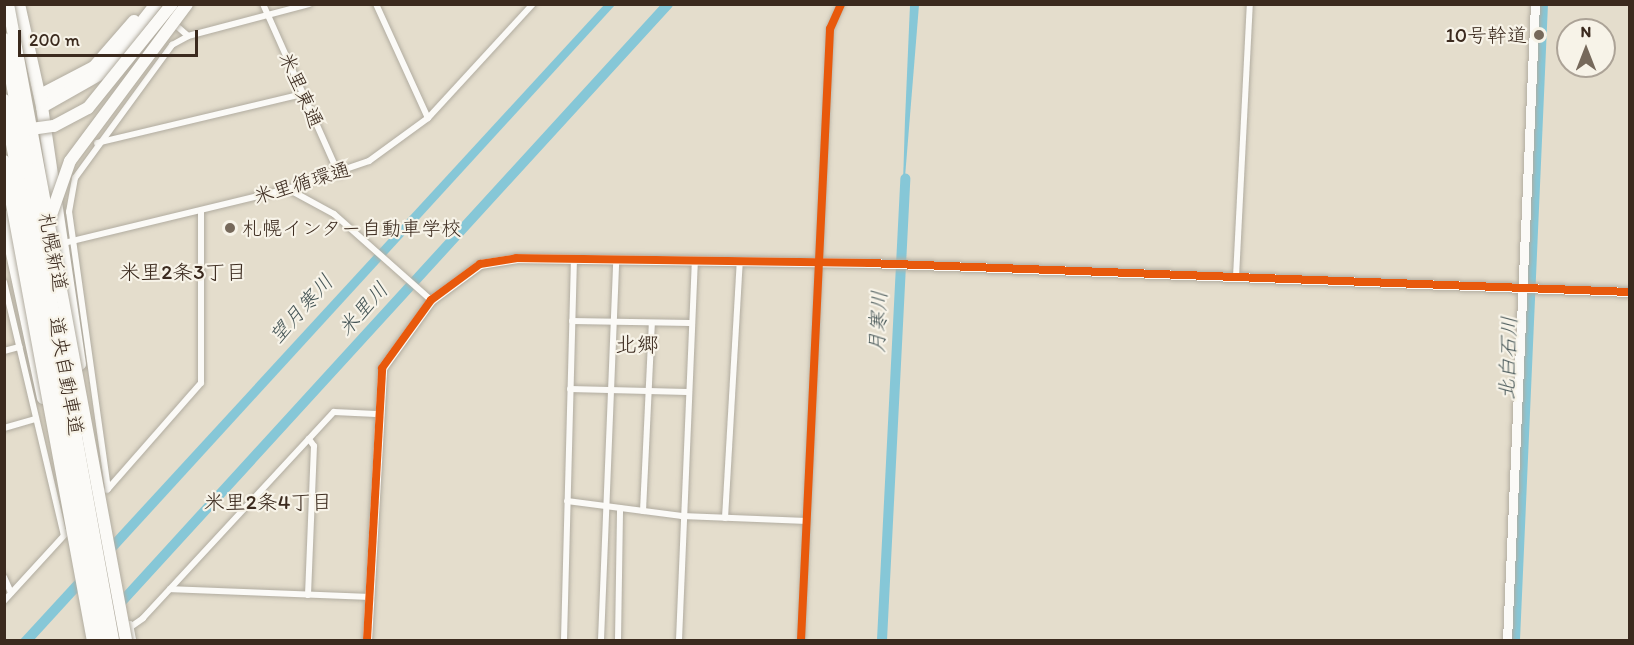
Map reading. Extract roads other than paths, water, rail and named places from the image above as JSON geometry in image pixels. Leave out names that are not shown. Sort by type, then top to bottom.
[{"type":"highway","points":[[18,4],[41,101],[59,244],[77,340],[85,414]]},
{"type":"highway","points":[[10,118],[40,129],[88,108],[172,4]]},
{"type":"highway","points":[[67,370],[51,227],[56,190],[80,146],[187,4]]},
{"type":"highway","name":"札幌新道","points":[[8,5],[126,640]]},
{"type":"highway","points":[[41,101],[94,67],[153,7]]},
{"type":"highway","points":[[4,39],[10,118]]},
{"type":"highway","points":[[4,100],[10,118]]},
{"type":"highway","name":"道央自動車道","points":[[10,118],[67,370],[112,640]]},
{"type":"highway","name":"道央自動車道","points":[[10,118],[53,376],[102,640]]},
{"type":"highway","name":"札幌新道","points":[[4,161],[51,425],[93,640]]},
{"type":"highway","points":[[4,208],[53,376]]},
{"type":"highway","points":[[4,216],[9,259],[22,317],[51,425]]},
{"type":"street","points":[[108,489],[70,196],[96,143],[159,59],[188,36],[309,4]]},
{"type":"street","points":[[376,4],[428,118]]},
{"type":"street","name":"米里循環通","points":[[9,259],[59,244],[201,211],[339,175],[397,145],[428,118],[533,4]]},
{"type":"street","points":[[801,640],[822,262],[830,29],[841,4]]},
{"type":"street","points":[[1236,277],[1250,4]]},
{"type":"street","points":[[1508,640],[1525,288],[1535,4]]},
{"type":"street","name":"米里東通","points":[[263,5],[339,175]]},
{"type":"street","points":[[153,7],[188,36]]},
{"type":"street","points":[[96,143],[303,94]]},
{"type":"street","points":[[287,189],[365,238],[431,300]]},
{"type":"street","points":[[4,601],[108,489],[201,383],[201,211]]},
{"type":"street","points":[[367,640],[376,414],[386,360],[431,300],[480,264],[574,258],[822,262],[1629,292]]},
{"type":"street","points":[[564,640],[574,258]]},
{"type":"street","points":[[601,640],[604,506],[616,259]]},
{"type":"street","points":[[679,640],[687,392],[695,261]]},
{"type":"street","points":[[725,518],[740,261]]},
{"type":"street","points":[[4,282],[64,535]]},
{"type":"street","points":[[572,321],[690,323]]},
{"type":"street","points":[[643,511],[652,323]]},
{"type":"street","points":[[4,351],[19,347]]},
{"type":"street","points":[[570,389],[687,392]]},
{"type":"street","points":[[112,640],[170,589],[334,412],[376,414]]},
{"type":"street","points":[[4,428],[36,419]]},
{"type":"street","points":[[308,595],[314,446],[309,439]]},
{"type":"street","points":[[567,501],[682,516],[807,521]]},
{"type":"street","points":[[618,640],[620,508]]},
{"type":"street","points":[[4,577],[11,594]]},
{"type":"street","points":[[170,589],[369,597]]},
{"type":"street","points":[[130,624],[133,640]]},
{"type":"water","points":[[604,5],[615,5],[34,640],[20,640]]},
{"type":"water","points":[[910,5],[919,5],[902,214],[905,120]]},
{"type":"waterway","name":"米里川","points":[[115,609],[668,4]]},
{"type":"waterway","name":"北白石川","points":[[1515,640],[1543,4]]},
{"type":"waterway","name":"月寒川","points":[[882,640],[905,179]]},
{"type":"place","name":"10号幹道","points":[[1539,35]]},
{"type":"place","name":"札幌インター自動車学校","points":[[230,228]]},
{"type":"district","name":"米里2条3丁目","points":[[183,272]]},
{"type":"district","name":"北郷","points":[[637,345]]},
{"type":"district","name":"米里2条4丁目","points":[[268,502]]},
{"type":"water label","name":"望月寒川","points":[[301,309]]}]
